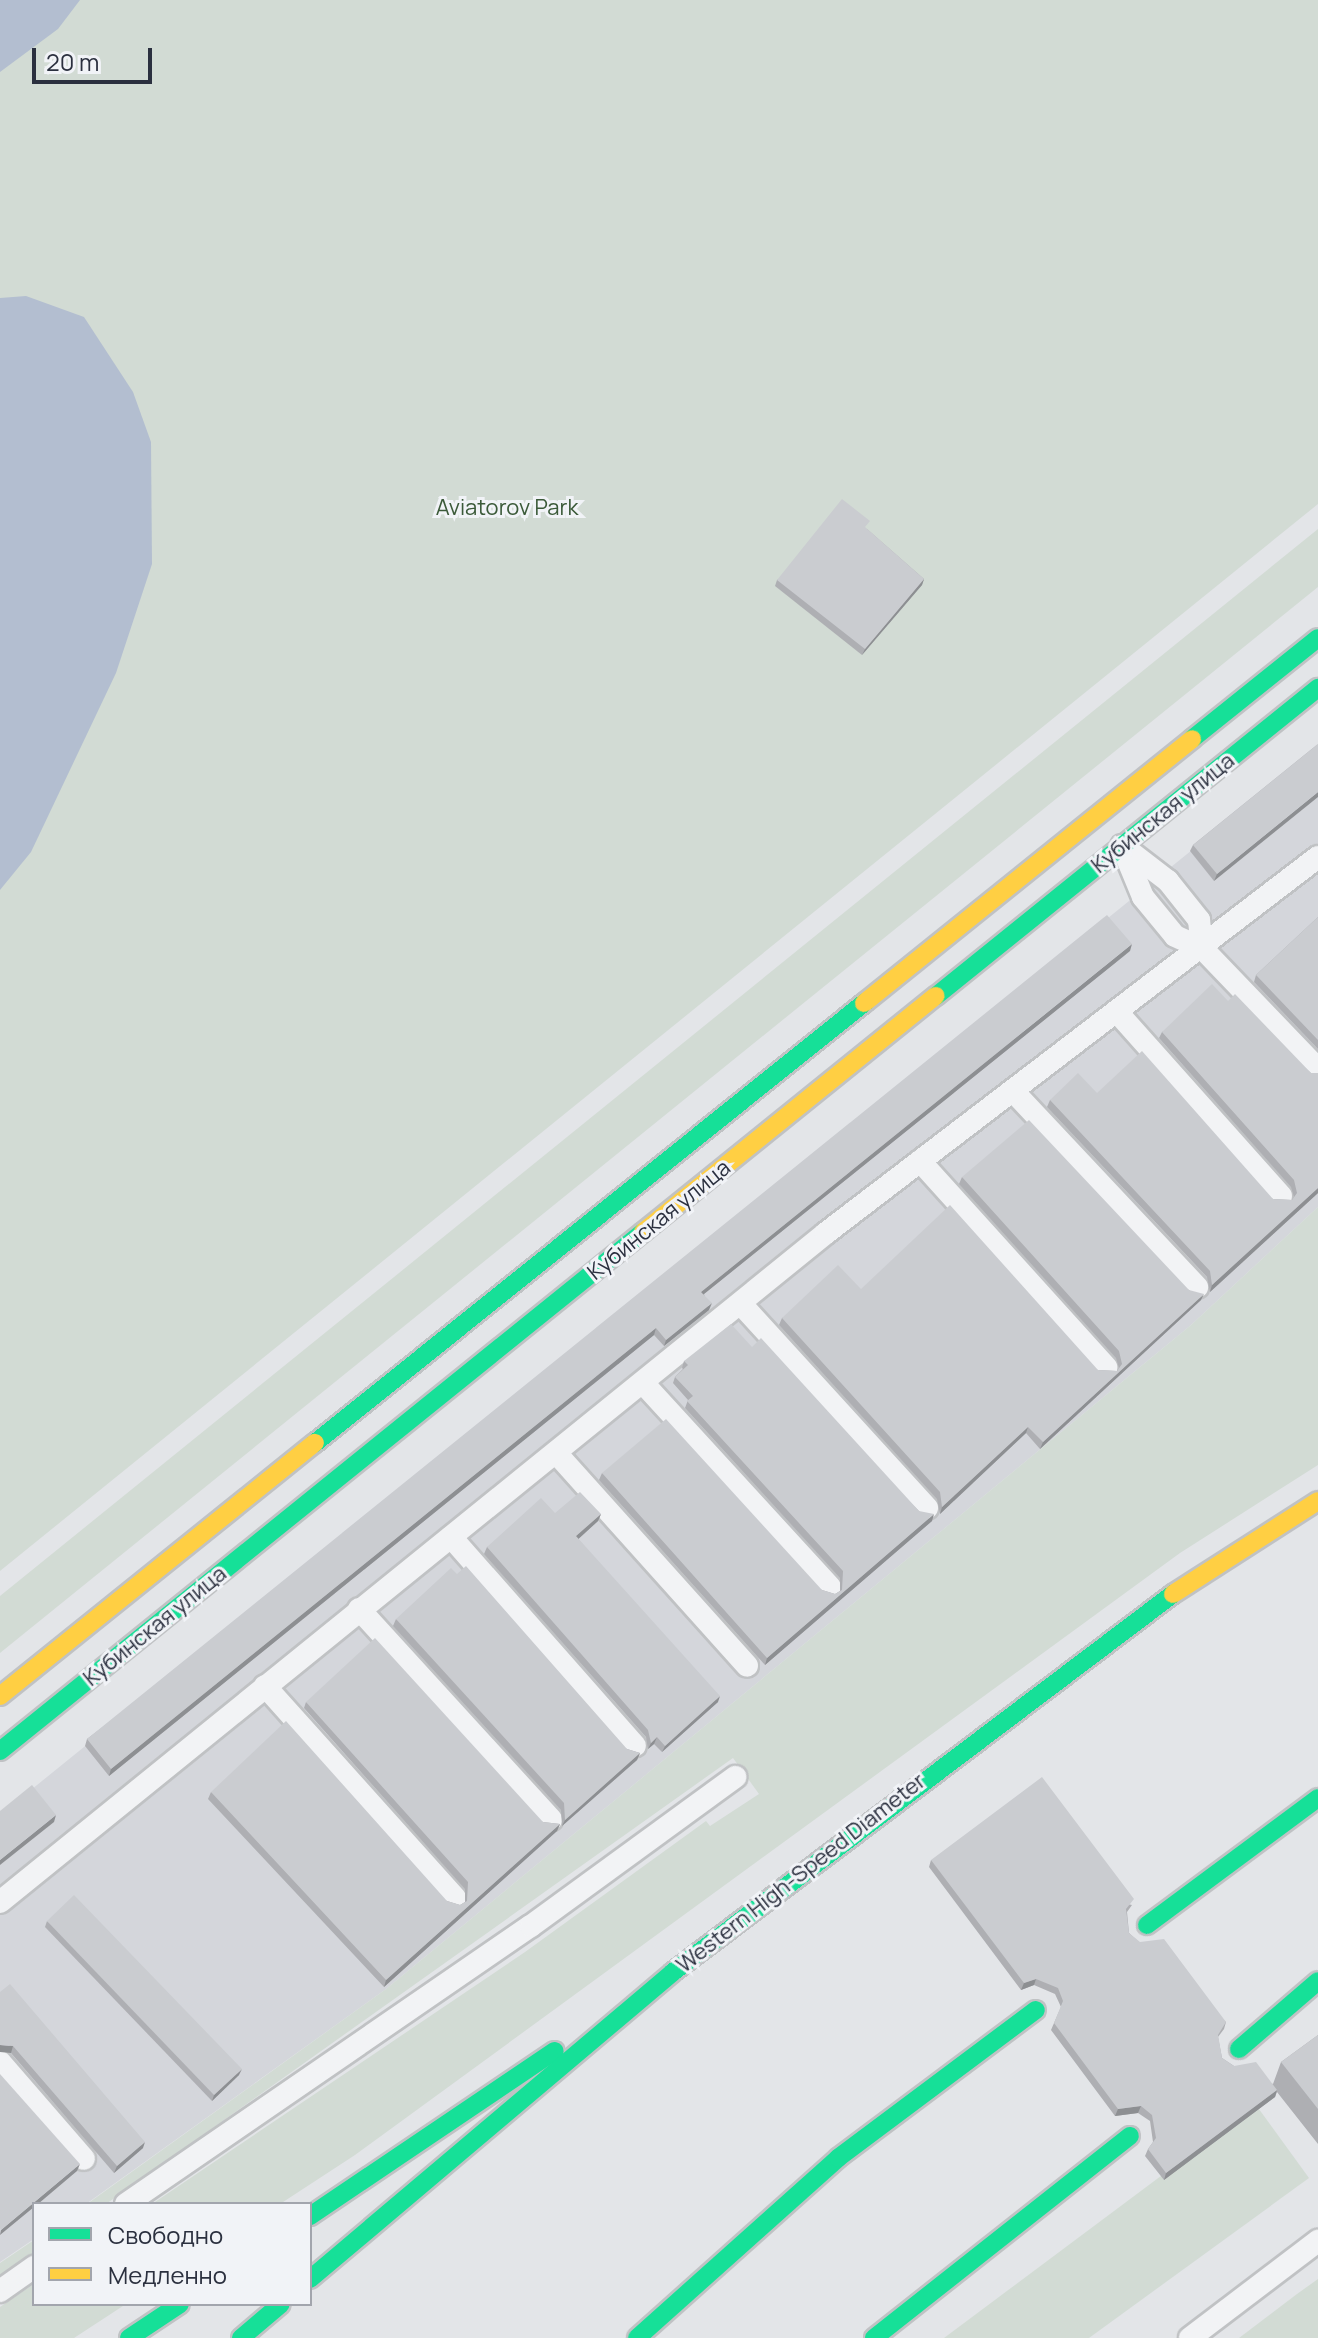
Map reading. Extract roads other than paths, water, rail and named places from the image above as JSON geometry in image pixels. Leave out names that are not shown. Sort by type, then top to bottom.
[{"type":"main road","name":"Кубинская улица","points":[[0,1696],[1318,638]]},
{"type":"main road","name":"Кубинская улица","points":[[0,1751],[1318,688]]},
{"type":"main road","name":"Western High-Speed Diameter","points":[[312,2277],[673,1972],[1194,1578],[1318,1501]]},
{"type":"main road","points":[[1147,1925],[1318,1798]]},
{"type":"main road","points":[[312,2215],[673,1972]]},
{"type":"main road","points":[[1239,2049],[1318,1981]]},
{"type":"main road","points":[[637,2338],[838,2158],[1036,2010]]},
{"type":"main road","points":[[874,2338],[1130,2136]]},
{"type":"main road","points":[[129,2338],[177,2306]]},
{"type":"main road","points":[[241,2338],[279,2306]]},
{"type":"lane","points":[[1099,816],[1122,846],[1168,881],[1199,920],[1202,948],[1318,1069]]},
{"type":"lane","points":[[0,1902],[359,1609],[558,1455],[920,1161],[1315,866]]},
{"type":"lane","points":[[1118,1013],[1281,1196]]},
{"type":"lane","points":[[1013,1091],[1197,1287]]},
{"type":"lane","points":[[920,1161],[1106,1367]]},
{"type":"lane","points":[[741,1304],[927,1508]]},
{"type":"lane","points":[[644,1384],[830,1587]]},
{"type":"lane","points":[[558,1455],[747,1666]]},
{"type":"lane","points":[[451,1537],[635,1746]]},
{"type":"lane","points":[[359,1609],[551,1819]]},
{"type":"lane","points":[[265,1686],[455,1898]]},
{"type":"lane","points":[[129,2202],[531,1926],[735,1777]]},
{"type":"lane","points":[[0,2062],[84,2159]]},
{"type":"lane","points":[[1190,2338],[1318,2241]]},
{"type":"lane","points":[[0,2291],[32,2268]]},
{"type":"water","points":[[0,0],[80,0],[58,29],[0,72]]},
{"type":"water","points":[[26,296],[84,317],[133,392],[151,442],[152,564],[116,673],[31,852],[0,890],[0,298]]},
{"type":"park label","name":"Aviatorov Park","points":[[507,508]]}]
